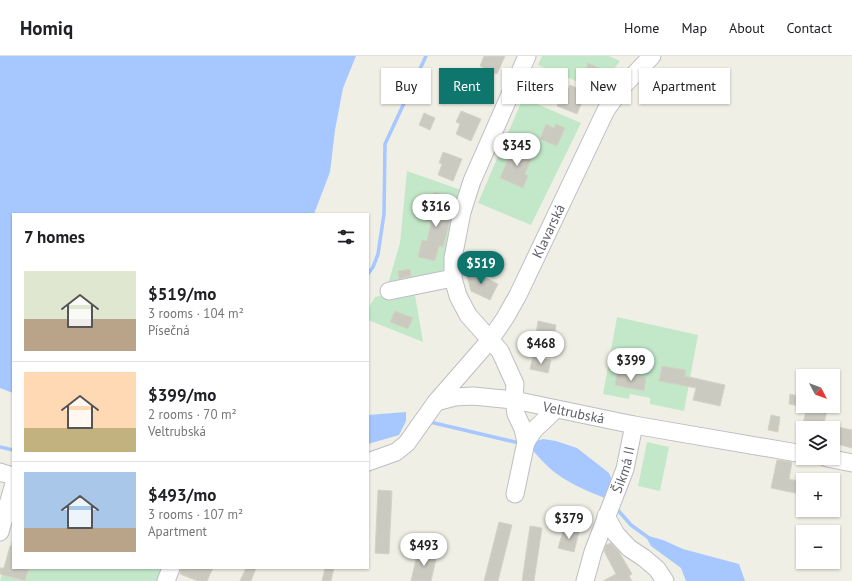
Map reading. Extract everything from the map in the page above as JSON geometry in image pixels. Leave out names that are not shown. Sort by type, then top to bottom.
[{"type":"street","points":[[526,442],[523,428],[516,414],[514,400],[515,384],[500,351],[468,314],[458,296],[453,278],[453,258],[457,232],[472,181],[527,56]]},
{"type":"street","name":"Klavarská","points":[[436,402],[490,340],[505,318],[518,295],[606,110],[624,85],[652,56]]},
{"type":"street","points":[[389,291],[453,278]]},
{"type":"street","name":"Veltrubská","points":[[436,402],[455,397],[473,396],[514,400],[634,425],[796,453]]},
{"type":"street","points":[[369,462],[396,452],[407,442],[436,402]]},
{"type":"street","points":[[515,494],[526,442],[534,430],[556,409]]},
{"type":"street","name":"Šikmá II","points":[[585,581],[593,552],[625,469],[634,425]]},
{"type":"street","points":[[840,461],[852,463]]},
{"type":"street","points":[[0,472],[12,476]]},
{"type":"street","points":[[0,532],[12,490]]},
{"type":"street","points":[[606,516],[616,534],[629,548],[644,558],[656,569],[665,581]]},
{"type":"green space","points":[[542,56],[609,56],[620,61],[614,68],[576,68],[576,81],[568,78],[568,68],[545,68],[538,65]]},
{"type":"green space","points":[[520,104],[537,104],[581,123],[531,225],[478,203]]},
{"type":"green space","points":[[407,171],[461,190],[447,242],[445,274],[388,284],[400,243]]},
{"type":"green space","points":[[414,289],[423,342],[369,320],[369,307],[375,297]]},
{"type":"green space","points":[[617,317],[698,335],[684,411],[650,404],[650,398],[630,394],[629,399],[603,394]]},
{"type":"green space","points":[[647,442],[669,447],[660,491],[638,486]]},
{"type":"green space","points":[[12,539],[12,569],[166,569],[160,581],[0,581]]},
{"type":"water","points":[[0,56],[356,56],[343,88],[335,130],[330,172],[314,213],[12,213],[12,393],[0,388]]},
{"type":"water","points":[[406,412],[406,421],[399,435],[369,444],[369,415]]},
{"type":"water","points":[[543,439],[556,441],[577,448],[609,473],[613,483],[607,499],[569,482],[549,468],[530,447],[532,442]]},
{"type":"water","points":[[645,535],[663,540],[683,549],[739,564],[745,581],[686,581],[681,568],[651,546]]},
{"type":"building","points":[[484,56],[505,56],[497,74],[494,73],[494,68],[484,68],[480,66]]},
{"type":"building","points":[[588,63],[599,68],[586,68]]},
{"type":"building","points":[[570,85],[576,88],[576,104],[581,104],[577,114],[557,106],[558,104],[568,104],[568,89]]},
{"type":"building","points":[[461,111],[481,119],[471,141],[456,134],[460,124],[456,122]]},
{"type":"building","points":[[424,113],[435,118],[430,130],[419,125]]},
{"type":"building","points":[[546,124],[554,128],[556,124],[565,128],[557,146],[540,139]]},
{"type":"building","points":[[514,145],[529,152],[528,155],[532,157],[525,174],[528,176],[523,188],[500,178]]},
{"type":"building","points":[[443,152],[462,159],[453,181],[438,175],[442,164],[439,163]]},
{"type":"building","points":[[434,192],[447,196],[443,213],[451,216],[443,247],[439,246],[435,261],[418,257],[422,240],[427,241],[431,222],[426,221]]},
{"type":"building","points":[[465,268],[498,284],[490,300],[471,291]]},
{"type":"building","points":[[410,269],[411,276],[399,279],[398,271]]},
{"type":"building","points":[[395,311],[413,318],[408,329],[390,322]]},
{"type":"building","points":[[538,321],[556,325],[554,337],[536,334]]},
{"type":"building","points":[[533,357],[551,360],[548,373],[530,369]]},
{"type":"building","points":[[662,366],[686,370],[685,376],[725,385],[720,406],[693,400],[696,388],[659,381]]},
{"type":"building","points":[[617,373],[646,378],[644,391],[615,385]]},
{"type":"building","points":[[790,394],[796,395],[796,406],[789,404]]},
{"type":"building","points":[[805,413],[826,413],[825,421],[804,421]]},
{"type":"building","points":[[771,415],[780,417],[778,432],[768,430]]},
{"type":"building","points":[[840,427],[852,430],[852,448],[840,445]]},
{"type":"building","points":[[777,460],[792,462],[789,479],[796,480],[796,493],[771,488]]},
{"type":"building","points":[[378,490],[392,491],[389,554],[375,553]]},
{"type":"building","points":[[499,522],[512,525],[498,581],[484,581]]},
{"type":"building","points":[[530,526],[542,528],[534,581],[522,581]]},
{"type":"building","points":[[564,528],[579,532],[574,552],[558,548]]},
{"type":"building","points":[[611,543],[619,552],[632,574],[629,576],[632,581],[603,581],[616,574],[604,551],[606,545]]},
{"type":"building","points":[[10,546],[12,546],[12,569],[29,569],[25,581],[0,574],[0,568],[4,568]]},
{"type":"building","points":[[418,550],[437,555],[431,581],[411,581]]},
{"type":"building","points":[[181,569],[213,569],[207,581],[198,581],[180,574]]},
{"type":"building","points":[[246,569],[256,569],[251,581],[240,581]]},
{"type":"building","points":[[325,569],[334,569],[331,581],[322,581]]},
{"type":"waterway","points":[[369,273],[378,254],[384,214],[385,144],[426,56]]},
{"type":"waterway","points":[[430,422],[519,443]]},
{"type":"waterway","points":[[0,447],[12,450]]},
{"type":"waterway","points":[[617,509],[631,525],[649,538]]}]
